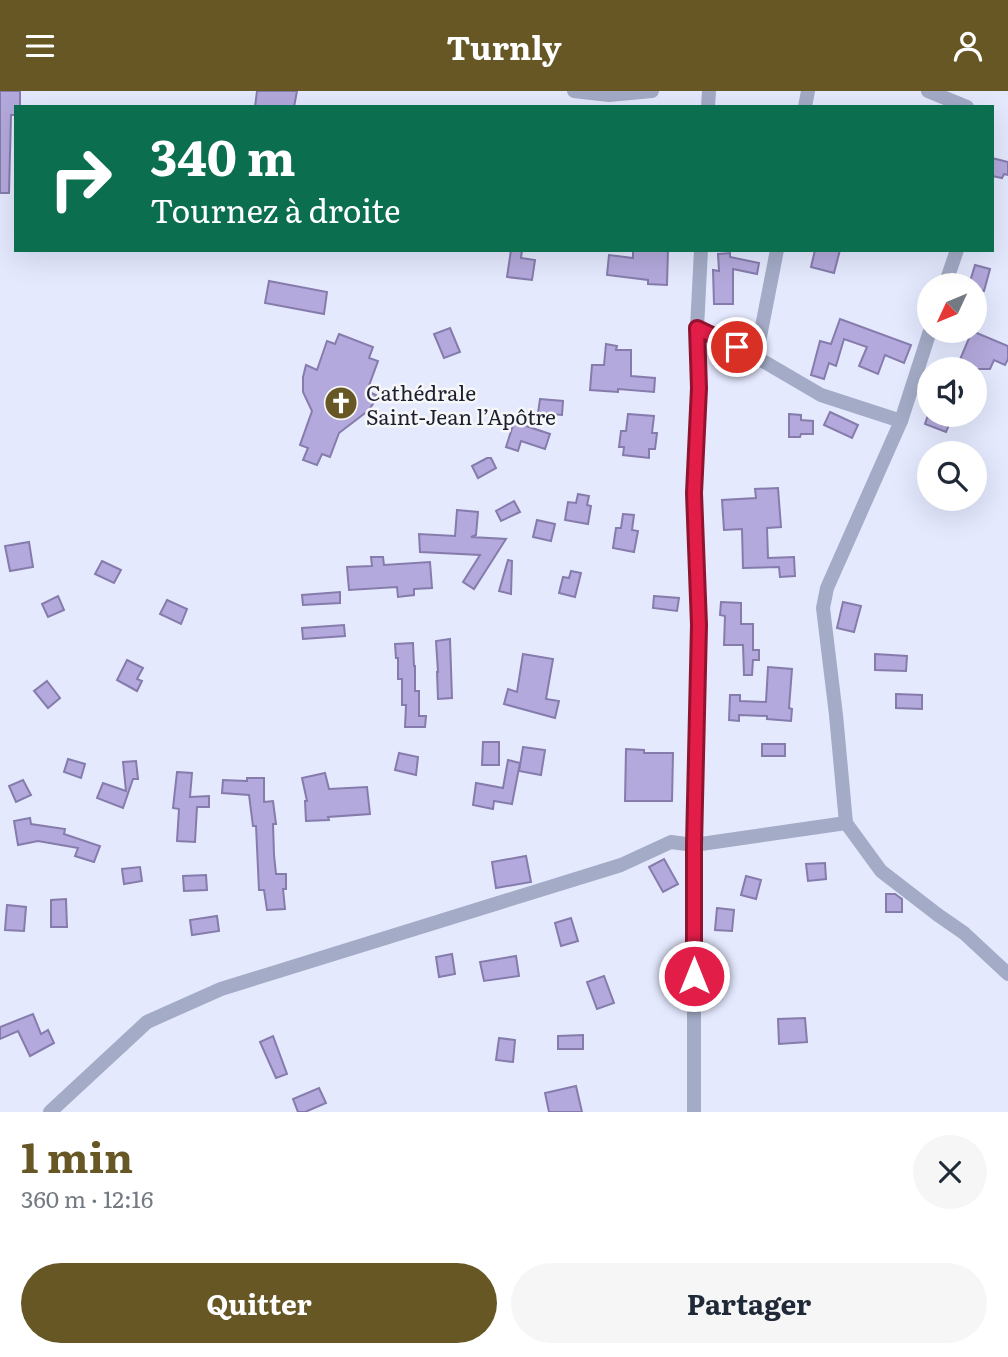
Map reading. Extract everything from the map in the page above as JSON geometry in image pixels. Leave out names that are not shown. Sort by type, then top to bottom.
[{"type":"street","points":[[574,91],[609,95],[652,91]]},
{"type":"street","points":[[928,91],[962,105]]},
{"type":"street","points":[[694,1112],[694,845],[699,625],[694,493],[701,252]]},
{"type":"street","points":[[756,357],[777,252]]},
{"type":"street","points":[[949,273],[956,252]]},
{"type":"street","points":[[697,328],[756,357],[821,395],[901,421]]},
{"type":"street","points":[[926,343],[901,421],[827,587],[823,608],[846,823],[881,871],[964,933],[1008,974]]},
{"type":"street","points":[[50,1112],[147,1022],[221,989],[621,865],[671,842],[694,845],[846,823]]},
{"type":"building","points":[[0,91],[20,91],[20,105],[14,105],[14,115],[11,115],[9,193],[0,193]]},
{"type":"building","points":[[257,91],[297,91],[294,105],[255,105]]},
{"type":"building","points":[[994,158],[1008,162],[1008,175],[1004,174],[1002,178],[994,176]]},
{"type":"building","points":[[511,252],[522,252],[521,258],[535,260],[532,280],[507,277]]},
{"type":"building","points":[[633,252],[668,252],[667,285],[648,284],[648,280],[607,275],[609,255],[633,258]]},
{"type":"building","points":[[815,252],[839,252],[834,273],[811,267]]},
{"type":"building","points":[[730,253],[730,257],[759,263],[757,274],[733,269],[733,304],[714,304],[713,270],[719,271],[718,254]]},
{"type":"building","points":[[975,265],[990,269],[987,280],[987,273],[973,273]]},
{"type":"building","points":[[269,281],[327,292],[324,314],[265,303]]},
{"type":"building","points":[[840,319],[911,345],[904,363],[885,355],[878,374],[859,366],[867,347],[844,339],[836,366],[829,363],[824,379],[811,375],[820,341],[831,344]]},
{"type":"building","points":[[450,328],[460,352],[444,358],[434,334]]},
{"type":"building","name":"Cathédrale Saint-Jean l’Apôtre","points":[[339,334],[373,347],[369,358],[378,361],[367,391],[378,396],[369,410],[339,433],[330,457],[322,454],[317,465],[303,460],[308,448],[300,445],[312,411],[303,392],[303,377],[306,365],[317,370],[327,341],[335,344]]},
{"type":"building","points":[[987,337],[1008,346],[1005,365],[994,360],[990,369],[987,369],[987,357],[961,357],[967,343],[987,343]]},
{"type":"building","points":[[606,344],[617,346],[616,350],[631,350],[631,376],[655,378],[654,392],[590,390],[592,365],[604,365]]},
{"type":"building","points":[[540,399],[563,401],[562,415],[538,413]]},
{"type":"building","points":[[830,412],[858,425],[852,438],[824,425]]},
{"type":"building","points":[[628,414],[654,416],[652,433],[657,433],[655,449],[649,449],[649,458],[623,455],[624,447],[619,447],[621,431],[626,431]]},
{"type":"building","points":[[789,414],[801,415],[801,420],[813,421],[813,434],[789,437]]},
{"type":"building","points":[[514,422],[550,434],[545,449],[521,441],[518,451],[506,447]]},
{"type":"building","points":[[933,427],[948,427],[946,432]]},
{"type":"building","points":[[491,458],[496,468],[478,478],[472,466]]},
{"type":"building","points":[[778,488],[781,527],[767,528],[768,558],[794,557],[795,576],[780,577],[779,567],[743,568],[742,529],[724,530],[722,500],[756,498],[755,489]]},
{"type":"building","points":[[578,494],[589,496],[587,505],[591,506],[588,524],[565,520],[568,502],[576,503]]},
{"type":"building","points":[[514,501],[520,512],[501,521],[496,511]]},
{"type":"building","points":[[457,510],[478,512],[476,535],[471,537],[506,539],[474,589],[463,582],[480,555],[420,552],[419,534],[455,536]]},
{"type":"building","points":[[623,514],[634,515],[632,530],[638,531],[634,552],[613,548],[616,528],[621,528]]},
{"type":"building","points":[[537,520],[555,524],[551,541],[533,537]]},
{"type":"building","points":[[29,542],[33,567],[10,571],[5,546]]},
{"type":"building","points":[[371,557],[383,557],[384,565],[430,562],[432,588],[414,589],[414,595],[398,597],[397,587],[349,590],[347,567],[372,566]]},
{"type":"building","points":[[508,560],[512,561],[511,594],[499,591]]},
{"type":"building","points":[[102,561],[121,570],[114,583],[95,574]]},
{"type":"building","points":[[571,571],[581,573],[575,597],[559,593],[563,577],[569,578]]},
{"type":"building","points":[[340,592],[340,603],[303,605],[302,595]]},
{"type":"building","points":[[58,596],[64,610],[48,617],[42,604]]},
{"type":"building","points":[[654,596],[679,598],[677,611],[653,608]]},
{"type":"building","points":[[167,600],[187,609],[181,624],[160,614]]},
{"type":"building","points":[[721,602],[741,603],[741,624],[753,624],[753,650],[759,650],[759,660],[753,660],[752,675],[744,675],[743,645],[724,645],[725,616],[720,615]]},
{"type":"building","points":[[843,602],[861,606],[854,632],[837,628]]},
{"type":"building","points":[[344,625],[345,636],[303,639],[302,628]]},
{"type":"building","points":[[450,639],[452,698],[438,699],[436,641]]},
{"type":"building","points":[[413,643],[415,691],[419,691],[419,716],[426,716],[425,727],[405,727],[406,705],[402,705],[402,679],[398,679],[395,644]]},
{"type":"building","points":[[523,654],[553,659],[546,699],[559,701],[555,718],[504,704],[508,689],[517,692]]},
{"type":"building","points":[[875,654],[907,656],[906,671],[875,670]]},
{"type":"building","points":[[127,660],[143,668],[137,679],[142,681],[137,691],[117,680]]},
{"type":"building","points":[[768,667],[792,669],[789,708],[792,709],[791,721],[767,719],[767,716],[739,715],[739,721],[729,720],[730,695],[740,695],[740,701],[766,702]]},
{"type":"building","points":[[47,681],[60,698],[48,708],[34,691]]},
{"type":"building","points":[[896,694],[922,695],[922,709],[896,708]]},
{"type":"building","points":[[483,742],[499,742],[499,765],[482,765]]},
{"type":"building","points":[[762,744],[785,744],[785,756],[762,756]]},
{"type":"building","points":[[523,747],[545,750],[541,775],[519,771]]},
{"type":"building","points":[[626,749],[644,750],[644,753],[673,753],[672,801],[625,801]]},
{"type":"building","points":[[399,753],[418,757],[416,775],[395,770]]},
{"type":"building","points":[[68,759],[85,764],[81,778],[64,772]]},
{"type":"building","points":[[508,760],[520,763],[512,804],[494,801],[493,809],[473,805],[476,783],[503,788]]},
{"type":"building","points":[[136,761],[138,779],[133,779],[123,808],[97,798],[103,783],[126,791],[123,762]]},
{"type":"building","points":[[177,772],[192,773],[190,797],[209,796],[209,807],[197,807],[195,842],[177,841],[179,809],[173,808]]},
{"type":"building","points":[[325,773],[329,789],[367,787],[370,814],[306,821],[307,801],[302,778]]},
{"type":"building","points":[[247,778],[264,778],[264,802],[273,801],[276,874],[286,874],[286,889],[283,889],[285,909],[267,910],[264,890],[259,890],[256,826],[253,826],[249,795],[222,793],[223,780],[247,781]]},
{"type":"building","points":[[23,780],[31,795],[16,802],[9,786]]},
{"type":"building","points":[[30,818],[31,824],[65,829],[64,834],[100,846],[94,862],[75,856],[78,848],[38,841],[18,845],[14,821]]},
{"type":"building","points":[[526,856],[531,882],[496,888],[492,862]]},
{"type":"building","points":[[664,859],[678,884],[663,892],[649,867]]},
{"type":"building","points":[[825,863],[826,879],[808,881],[806,864]]},
{"type":"building","points":[[140,867],[142,881],[124,884],[122,869]]},
{"type":"building","points":[[206,875],[207,890],[184,891],[183,876]]},
{"type":"building","points":[[746,876],[761,880],[756,899],[741,895]]},
{"type":"building","points":[[886,894],[895,894],[902,899],[902,912],[886,912]]},
{"type":"building","points":[[66,899],[67,927],[51,927],[51,900]]},
{"type":"building","points":[[7,905],[26,907],[24,931],[5,930]]},
{"type":"building","points":[[717,908],[734,910],[732,931],[715,930]]},
{"type":"building","points":[[217,916],[219,931],[192,935],[190,920]]},
{"type":"building","points":[[571,918],[578,941],[561,946],[555,923]]},
{"type":"building","points":[[452,954],[455,974],[439,977],[436,957]]},
{"type":"building","points":[[516,956],[519,976],[484,981],[480,962]]},
{"type":"building","points":[[604,976],[614,1003],[597,1009],[587,982]]},
{"type":"building","points":[[33,1014],[41,1034],[48,1030],[54,1043],[30,1056],[18,1031],[0,1039],[0,1027]]},
{"type":"building","points":[[805,1018],[807,1042],[779,1044],[778,1019]]},
{"type":"building","points":[[583,1035],[583,1049],[558,1049],[558,1036]]},
{"type":"building","points":[[273,1036],[287,1074],[276,1078],[260,1042]]},
{"type":"building","points":[[499,1038],[515,1040],[513,1062],[496,1060]]},
{"type":"building","points":[[576,1086],[582,1112],[549,1112],[545,1093]]},
{"type":"building","points":[[319,1088],[326,1103],[305,1112],[298,1112],[293,1099]]},
{"type":"place","name":"Cathédrale Saint-Jean l’Apôtre","points":[[341,403]]},
{"type":"route","points":[[694,976],[699,625],[694,493],[699,388],[697,328],[737,347]]}]
